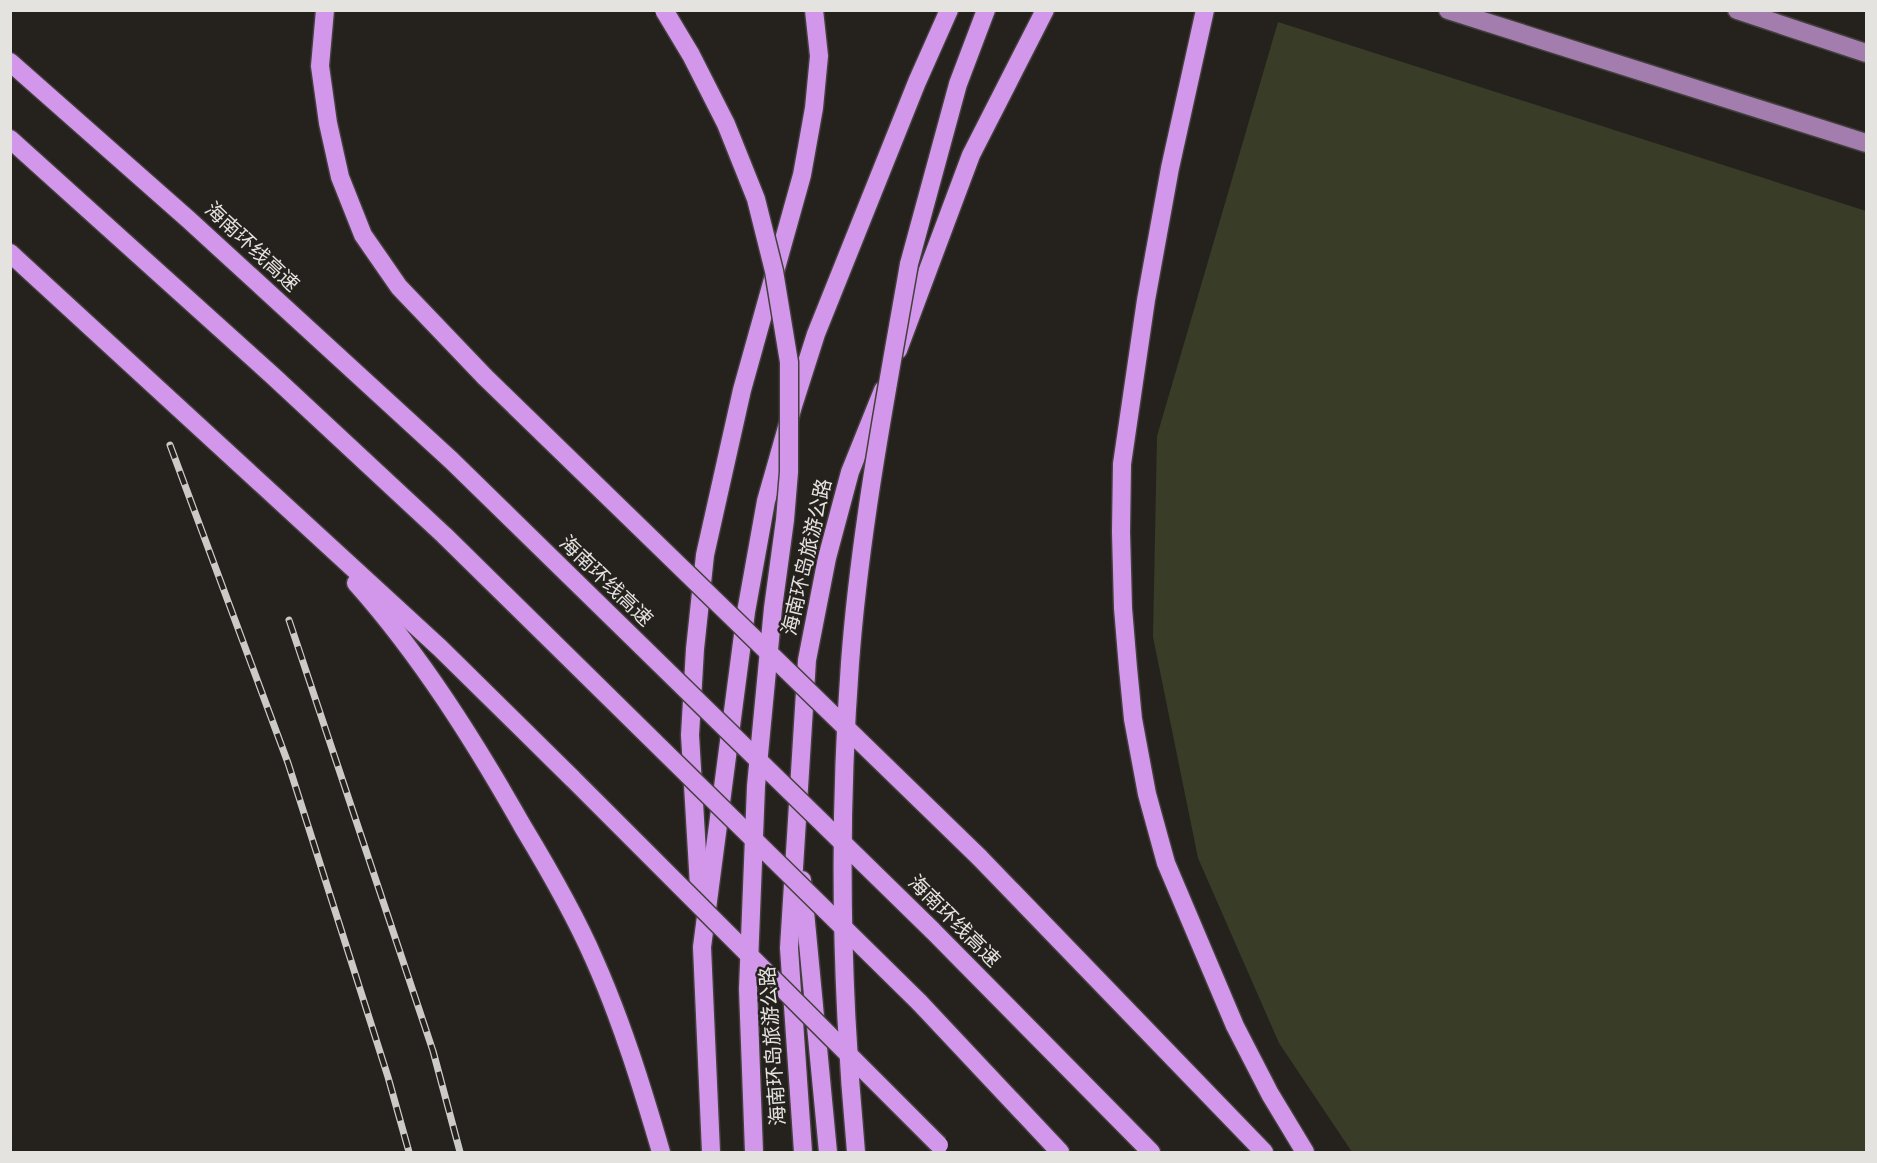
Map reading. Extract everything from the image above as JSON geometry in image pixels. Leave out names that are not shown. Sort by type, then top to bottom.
[{"type":"highway","points":[[325,10],[320,66],[328,123],[340,177],[363,235],[399,287],[485,377],[979,857],[1264,1152]]},
{"type":"highway","points":[[664,10],[726,124],[756,199],[774,271],[789,362],[787,496],[771,631],[754,819],[748,989],[754,1152]]},
{"type":"highway","points":[[711,1152],[690,735],[695,649],[705,555],[742,390],[802,175],[814,108],[819,56],[814,10]]},
{"type":"highway","points":[[702,947],[746,612],[766,501],[816,334],[917,82],[949,10]]},
{"type":"highway","points":[[856,1152],[844,984],[842,883],[844,776],[850,662],[863,546],[881,419],[909,264],[958,84],[986,10]]},
{"type":"highway","name":"海南环岛旅游公路","points":[[803,1152],[789,948],[807,660],[827,558],[850,472],[921,294],[972,154],[1045,10]]},
{"type":"highway","points":[[1205,10],[1168,179],[1132,389],[1122,464],[1123,608],[1128,668],[1133,719],[1150,804],[1166,862],[1234,1026],[1270,1094],[1305,1152]]},
{"type":"highway","name":"海南环线高速","points":[[10,62],[189,220],[451,460],[932,930],[1151,1152]]},
{"type":"highway","points":[[10,139],[273,376],[445,536],[919,1002],[1060,1152]]},
{"type":"highway","points":[[10,254],[440,648],[942,1149]]},
{"type":"highway","points":[[290,510],[367,596],[414,657],[494,776],[564,895],[594,958],[623,1030],[661,1152]]},
{"type":"highway","points":[[796,825],[828,1152]]},
{"type":"main road","points":[[1448,10],[1866,143]]},
{"type":"main road","points":[[1737,10],[1866,53]]},
{"type":"green space","points":[[1278,22],[1866,211],[1866,1152],[1352,1152],[1279,1043],[1198,858],[1153,637],[1157,436]]},
{"type":"railway","points":[[170,445],[288,763],[388,1077],[409,1152]]},
{"type":"railway","points":[[289,620],[433,1051],[460,1152]]}]
